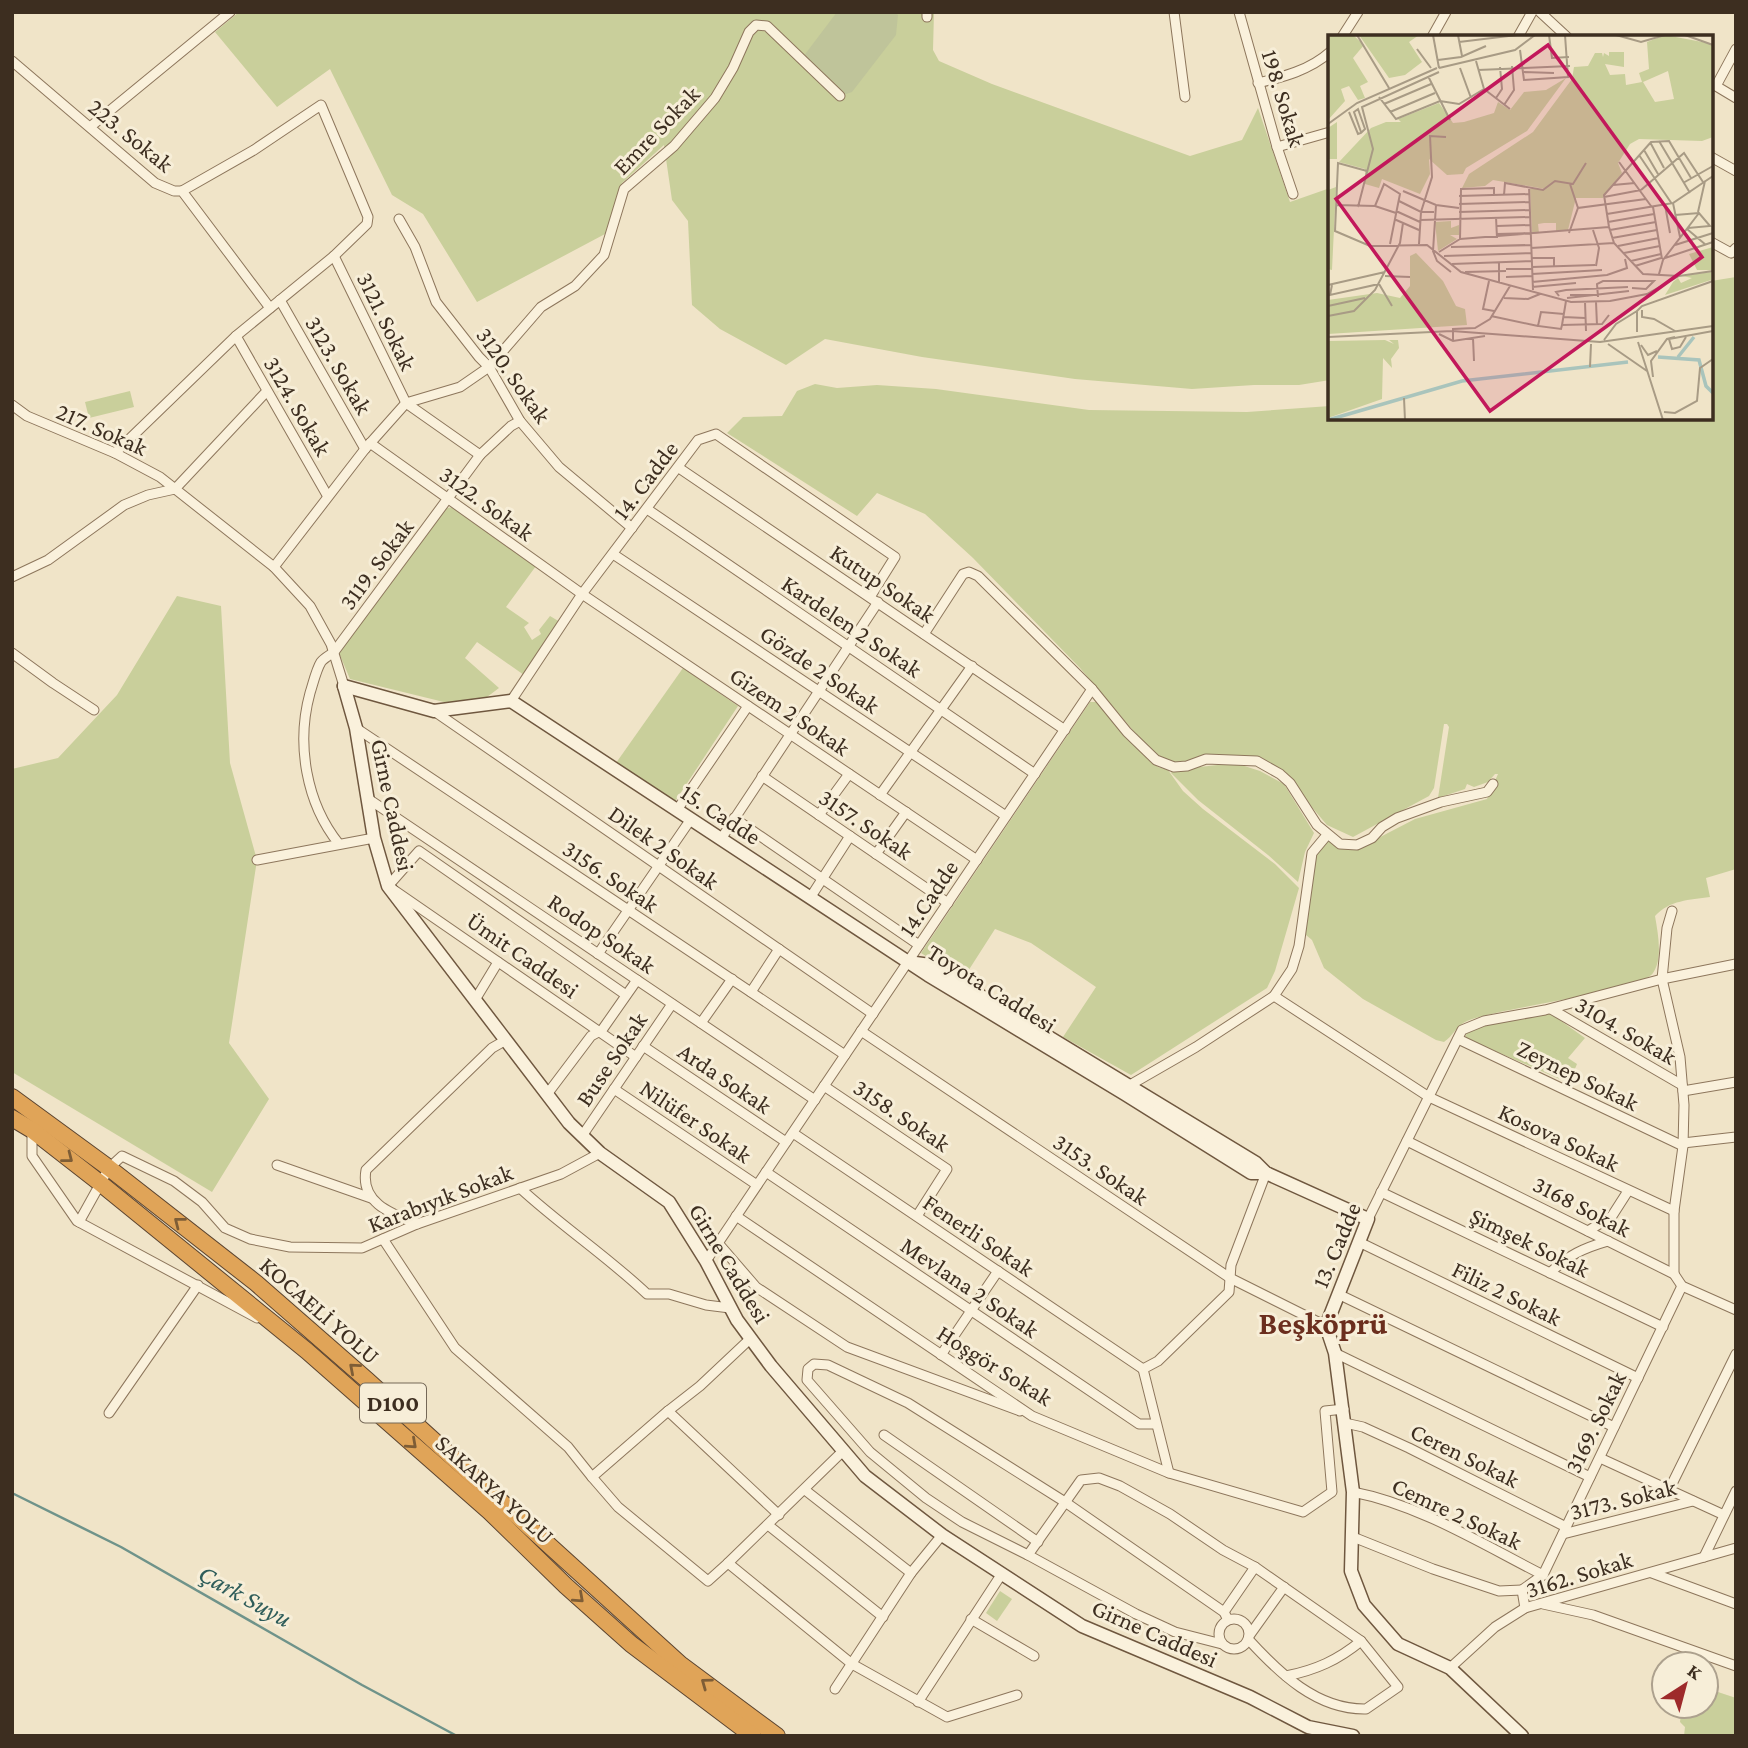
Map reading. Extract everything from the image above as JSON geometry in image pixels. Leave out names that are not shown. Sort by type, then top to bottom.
[{"type":"highway","name":"KOCAELİ YOLU","points":[[12,1097],[110,1168],[256,1283],[680,1664],[757,1730],[778,1736]]},
{"type":"highway","name":"SAKARYA YOLU","points":[[12,1118],[33,1130],[284,1332],[490,1512],[631,1644],[757,1730]]},
{"type":"street","points":[[90,127],[230,12]]},
{"type":"street","points":[[1174,12],[1185,97]]},
{"type":"street","name":"198. Sokak","points":[[1239,12],[1293,194]]},
{"type":"street","points":[[1343,35],[1359,12]]},
{"type":"street","points":[[1433,35],[1446,12]]},
{"type":"street","points":[[1519,35],[1532,12]]},
{"type":"street","points":[[1540,12],[1565,35]]},
{"type":"street","name":"Emre Sokak","points":[[406,403],[460,387],[489,367],[541,307],[575,286],[604,255],[624,189],[674,146],[715,98],[733,68],[749,32],[756,25],[767,26],[840,96]]},
{"type":"street","points":[[1736,49],[1716,86],[1736,98]]},
{"type":"street","points":[[1258,83],[1286,76],[1309,66],[1328,53]]},
{"type":"street","name":"223. Sokak","points":[[12,61],[155,183],[174,191],[182,191],[270,308]]},
{"type":"street","points":[[116,453],[236,336],[334,256],[367,224],[368,217],[321,105],[254,150],[182,191]]},
{"type":"street","points":[[1277,147],[1328,133]]},
{"type":"street","points":[[1713,158],[1736,171]]},
{"type":"street","name":"3120. Sokak","points":[[399,219],[415,247],[436,302],[489,367],[520,421],[559,467],[632,528]]},
{"type":"street","points":[[1713,243],[1731,253],[1736,248]]},
{"type":"street","name":"3121. Sokak","points":[[334,256],[406,403]]},
{"type":"street","name":"3123. Sokak","points":[[280,300],[368,446]]},
{"type":"street","name":"3124. Sokak","points":[[236,336],[327,495]]},
{"type":"street","points":[[12,577],[48,559],[124,505],[148,495],[175,489],[267,391]]},
{"type":"street","points":[[274,567],[327,495],[406,403],[480,455]]},
{"type":"street","name":"217. Sokak","points":[[12,405],[27,416],[116,453],[160,477],[175,489]]},
{"type":"street","name":"3119. Sokak","points":[[340,844],[323,821],[315,802],[307,770],[303,732],[313,683],[321,662],[334,652],[480,455],[520,421]]},
{"type":"street","name":"14. Cadde","points":[[511,701],[582,594],[698,440],[716,434],[895,557],[874,600]]},
{"type":"street","name":"3122. Sokak","points":[[368,446],[449,499],[582,594]]},
{"type":"street","name":"Kutup Sokak","points":[[679,468],[1065,730]]},
{"type":"street","name":"Girne Caddesi","points":[[175,489],[274,567],[310,606],[334,652],[356,728],[374,838],[388,886],[582,1136],[600,1153],[669,1202],[706,1261],[730,1308],[771,1366],[865,1476],[943,1535],[1082,1626],[1250,1698],[1308,1727],[1353,1736]]},
{"type":"street","name":"Kardelen 2 Sokak","points":[[647,509],[1035,774]]},
{"type":"street","name":"Gözde 2 Sokak","points":[[613,554],[1006,816]]},
{"type":"street","points":[[924,634],[962,574],[969,572],[978,576],[1092,690],[1121,725],[1156,760],[1174,768],[1206,759],[1256,761],[1280,774],[1297,790],[1317,825],[1340,844],[1357,845],[1372,838],[1382,827],[1397,818],[1441,802],[1487,792],[1493,784]]},
{"type":"street","name":"Gizem 2 Sokak","points":[[582,594],[977,860]]},
{"type":"street","points":[[721,839],[848,647],[874,600]]},
{"type":"street","points":[[12,653],[94,709]]},
{"type":"street","points":[[880,795],[972,666]]},
{"type":"street","points":[[344,686],[434,711],[511,701]]},
{"type":"street","name":"14.Cadde","points":[[706,1261],[1092,690]]},
{"type":"street","name":"15. Cadde","points":[[511,701],[908,962]]},
{"type":"street","points":[[677,810],[748,706]]},
{"type":"street","name":"Dilek 2 Sokak","points":[[434,711],[873,1014]]},
{"type":"street","name":"3156. Sokak","points":[[356,728],[845,1055]]},
{"type":"street","points":[[820,815],[849,774]]},
{"type":"street","name":"3157. Sokak","points":[[762,776],[948,903]]},
{"type":"street","name":"Rodop Sokak","points":[[368,798],[815,1100]]},
{"type":"street","points":[[876,854],[906,812]]},
{"type":"street","points":[[734,818],[919,945]]},
{"type":"street","points":[[598,954],[691,819]]},
{"type":"street","points":[[1128,1090],[1274,996],[1292,969],[1299,946],[1312,853],[1327,835]]},
{"type":"street","points":[[810,898],[850,836]]},
{"type":"street","points":[[257,860],[374,838]]},
{"type":"street","points":[[388,886],[419,851],[626,995]]},
{"type":"street","name":"Ümit Caddesi","points":[[388,886],[636,1057]]},
{"type":"street","points":[[1672,911],[1667,928],[1662,979],[1680,1057],[1682,1088],[1683,1145],[1674,1211],[1674,1274]]},
{"type":"street","points":[[751,992],[779,949]]},
{"type":"street","points":[[475,1000],[498,962]]},
{"type":"street","name":"Toyota Caddesi","points":[[908,962],[1128,1090],[1251,1173],[1266,1173],[1368,1219]]},
{"type":"street","name":"13. Cadde","points":[[1522,1736],[1450,1668],[1398,1644],[1364,1605],[1351,1571],[1353,1492],[1335,1353],[1326,1326],[1368,1219],[1462,1030],[1484,1021],[1551,1009],[1662,979],[1736,964]]},
{"type":"street","points":[[701,1024],[732,979]]},
{"type":"street","points":[[548,1093],[591,1035],[603,1030],[637,980]]},
{"type":"street","name":"Kosova Sokak","points":[[1274,996],[1429,1097],[1674,1211]]},
{"type":"street","name":"Buse Sokak","points":[[582,1136],[672,1004]]},
{"type":"street","name":"3104. Sokak","points":[[1551,1009],[1682,1088],[1736,1082]]},
{"type":"street","name":"3153. Sokak","points":[[861,1031],[1230,1278],[1326,1326]]},
{"type":"street","name":"Zeynep Sokak","points":[[1458,1039],[1683,1145]]},
{"type":"street","points":[[370,1198],[364,1180],[366,1170],[492,1048],[506,1040]]},
{"type":"street","name":"Arda Sokak","points":[[643,1046],[786,1142]]},
{"type":"street","name":"3158. Sokak","points":[[824,1086],[947,1169],[917,1216]]},
{"type":"street","name":"Nilüfer Sokak","points":[[614,1088],[757,1185]]},
{"type":"street","points":[[33,1130],[32,1156],[62,1202],[79,1222],[284,1332]]},
{"type":"street","name":"Fenerli Sokak","points":[[793,1133],[1143,1369]]},
{"type":"street","points":[[1683,1145],[1736,1137]]},
{"type":"street","name":"3168 Sokak","points":[[1407,1141],[1674,1274],[1682,1286]]},
{"type":"street","name":"Karabıyık Sokak","points":[[110,1168],[122,1156],[174,1181],[202,1202],[225,1228],[250,1239],[290,1247],[362,1248],[417,1224],[561,1174],[600,1153]]},
{"type":"street","points":[[277,1165],[370,1198],[389,1213],[417,1224]]},
{"type":"street","points":[[79,1222],[110,1168]]},
{"type":"street","name":"Mevlana 2 Sokak","points":[[766,1172],[1139,1424],[1156,1424]]},
{"type":"street","points":[[1169,1473],[1143,1369],[1158,1360],[1228,1292],[1231,1265],[1266,1173]]},
{"type":"street","points":[[520,1188],[553,1219],[647,1294],[669,1294],[706,1305],[730,1308]]},
{"type":"street","points":[[1588,1231],[1612,1216],[1628,1191]]},
{"type":"street","name":"Şimşek Sokak","points":[[1381,1192],[1663,1327]]},
{"type":"street","name":"Hoşgör Sokak","points":[[736,1216],[1032,1416],[1169,1473],[1303,1513],[1332,1492],[1325,1411],[1345,1416]]},
{"type":"street","points":[[383,1239],[455,1349],[568,1447],[618,1507],[708,1581],[806,1490],[843,1451]]},
{"type":"street","points":[[1550,1273],[1567,1257],[1584,1248],[1608,1241]]},
{"type":"street","name":"Filiz 2 Sokak","points":[[1359,1242],[1638,1378]]},
{"type":"street","points":[[718,1243],[762,1293],[847,1347],[1032,1416]]},
{"type":"street","points":[[941,1355],[998,1270]]},
{"type":"street","points":[[109,1413],[198,1285]]},
{"type":"street","points":[[1682,1286],[1736,1310]]},
{"type":"street","name":"3169. Sokak","points":[[1543,1575],[1682,1286]]},
{"type":"street","points":[[1338,1294],[1614,1427]]},
{"type":"street","points":[[592,1477],[700,1386],[751,1338]]},
{"type":"street","points":[[1335,1353],[1590,1477]]},
{"type":"street","points":[[1669,1490],[1736,1354]]},
{"type":"street","points":[[1028,1555],[1038,1542],[1065,1502],[1081,1480],[1099,1478],[1148,1501],[1284,1587],[1361,1641],[1398,1687],[1366,1709],[1319,1699],[1304,1691],[1249,1638],[1248,1628],[1242,1621],[1226,1616],[1065,1502],[888,1392],[828,1366],[814,1364],[808,1369],[807,1380],[870,1452],[926,1498],[962,1522],[1175,1632],[1236,1650],[1244,1646],[1249,1638],[1284,1587]]},
{"type":"street","points":[[668,1411],[779,1515]]},
{"type":"street","name":"Ceren Sokak","points":[[1345,1416],[1565,1530]]},
{"type":"street","points":[[884,1435],[1038,1542]]},
{"type":"street","points":[[1600,1458],[1724,1516]]},
{"type":"street","points":[[806,1490],[911,1573]]},
{"type":"street","points":[[1704,1557],[1736,1491]]},
{"type":"street","name":"Cemre 2 Sokak","points":[[1353,1492],[1382,1498],[1452,1529],[1543,1575]]},
{"type":"street","name":"3173. Sokak","points":[[1565,1530],[1693,1501]]},
{"type":"street","points":[[768,1525],[883,1617]]},
{"type":"street","points":[[835,1689],[911,1573],[943,1535]]},
{"type":"street","points":[[1353,1536],[1433,1569],[1499,1591],[1522,1590],[1543,1575]]},
{"type":"street","name":"3162. Sokak","points":[[1450,1668],[1495,1627],[1525,1608],[1736,1548]]},
{"type":"street","points":[[728,1563],[852,1664],[947,1717],[1017,1695]]},
{"type":"street","points":[[1222,1644],[1219,1630],[1255,1567]]},
{"type":"street","points":[[1651,1572],[1736,1604]]},
{"type":"street","points":[[918,1702],[1001,1575]]},
{"type":"street","points":[[1522,1590],[1525,1608]]},
{"type":"street","points":[[1542,1603],[1593,1615],[1736,1666]]},
{"type":"street","points":[[971,1619],[1034,1656]]},
{"type":"street","points":[[1286,1676],[1311,1671],[1342,1657],[1361,1641]]},
{"type":"green space","points":[[239,12],[934,12],[933,50],[939,61],[992,84],[1190,156],[1242,140],[1258,108],[1290,202],[1328,189],[1328,380],[1299,385],[1192,389],[1075,379],[922,357],[825,339],[786,365],[720,329],[692,305],[688,221],[672,200],[664,145],[622,183],[605,234],[477,302],[423,214],[392,195],[330,69],[277,107],[215,32]]},
{"type":"green space","points":[[837,12],[895,12],[898,15],[896,35],[852,92],[840,96],[803,57]]},
{"type":"green space","points":[[1736,277],[1736,869],[1706,878],[1710,897],[1673,904],[1655,916],[1658,960],[1653,973],[1643,980],[1597,993],[1483,1016],[1463,1023],[1444,1042],[1363,999],[1324,968],[1312,940],[1300,930],[1310,856],[1326,840],[1338,846],[1359,848],[1415,819],[1487,799],[1498,774],[1488,782],[1474,787],[1467,784],[1465,789],[1438,798],[1449,727],[1447,724],[1444,724],[1434,788],[1429,796],[1353,837],[1327,825],[1293,785],[1256,760],[1241,755],[1211,756],[1169,764],[1148,748],[1080,668],[973,558],[925,514],[877,493],[857,516],[727,433],[743,417],[782,416],[797,391],[815,384],[837,388],[877,385],[936,389],[1089,410],[1247,412],[1328,406],[1328,420],[1713,420],[1713,281]]},
{"type":"green space","points":[[130,391],[134,407],[89,418],[85,402]]},
{"type":"green space","points":[[453,507],[536,566],[506,607],[529,623],[524,627],[532,640],[541,634],[539,630],[550,616],[560,622],[524,675],[477,642],[465,658],[499,688],[487,697],[448,703],[350,679],[339,653],[447,508]]},
{"type":"green space","points":[[177,596],[221,606],[230,763],[257,860],[229,1043],[269,1099],[212,1192],[12,1072],[12,769],[58,758],[117,695]]},
{"type":"green space","points":[[683,668],[738,706],[674,803],[616,763]]},
{"type":"green space","points":[[1090,702],[1097,702],[1158,767],[1168,770],[1183,791],[1203,809],[1275,864],[1299,888],[1275,971],[1267,988],[1131,1075],[1063,1037],[1096,987],[1031,943],[995,929],[963,979],[921,953]]},
{"type":"green space","points":[[1235,763],[1260,771],[1284,784],[1314,833],[1305,852],[1298,882],[1198,800],[1171,773],[1173,770]]},
{"type":"green space","points":[[1547,1011],[1585,1038],[1568,1058],[1577,1064],[1569,1083],[1465,1038],[1467,1032],[1486,1023]]},
{"type":"green space","points":[[1000,1591],[1012,1599],[997,1621],[986,1613]]},
{"type":"green space","points":[[1720,1693],[1736,1698],[1736,1736],[1684,1736],[1685,1727],[1680,1722],[1720,1720]]},
{"type":"waterway","name":"Çark Suyu","points":[[12,1493],[121,1547],[362,1685],[457,1736]]},
{"type":"district","name":"Beşköprü","points":[[1323,1323]]}]
